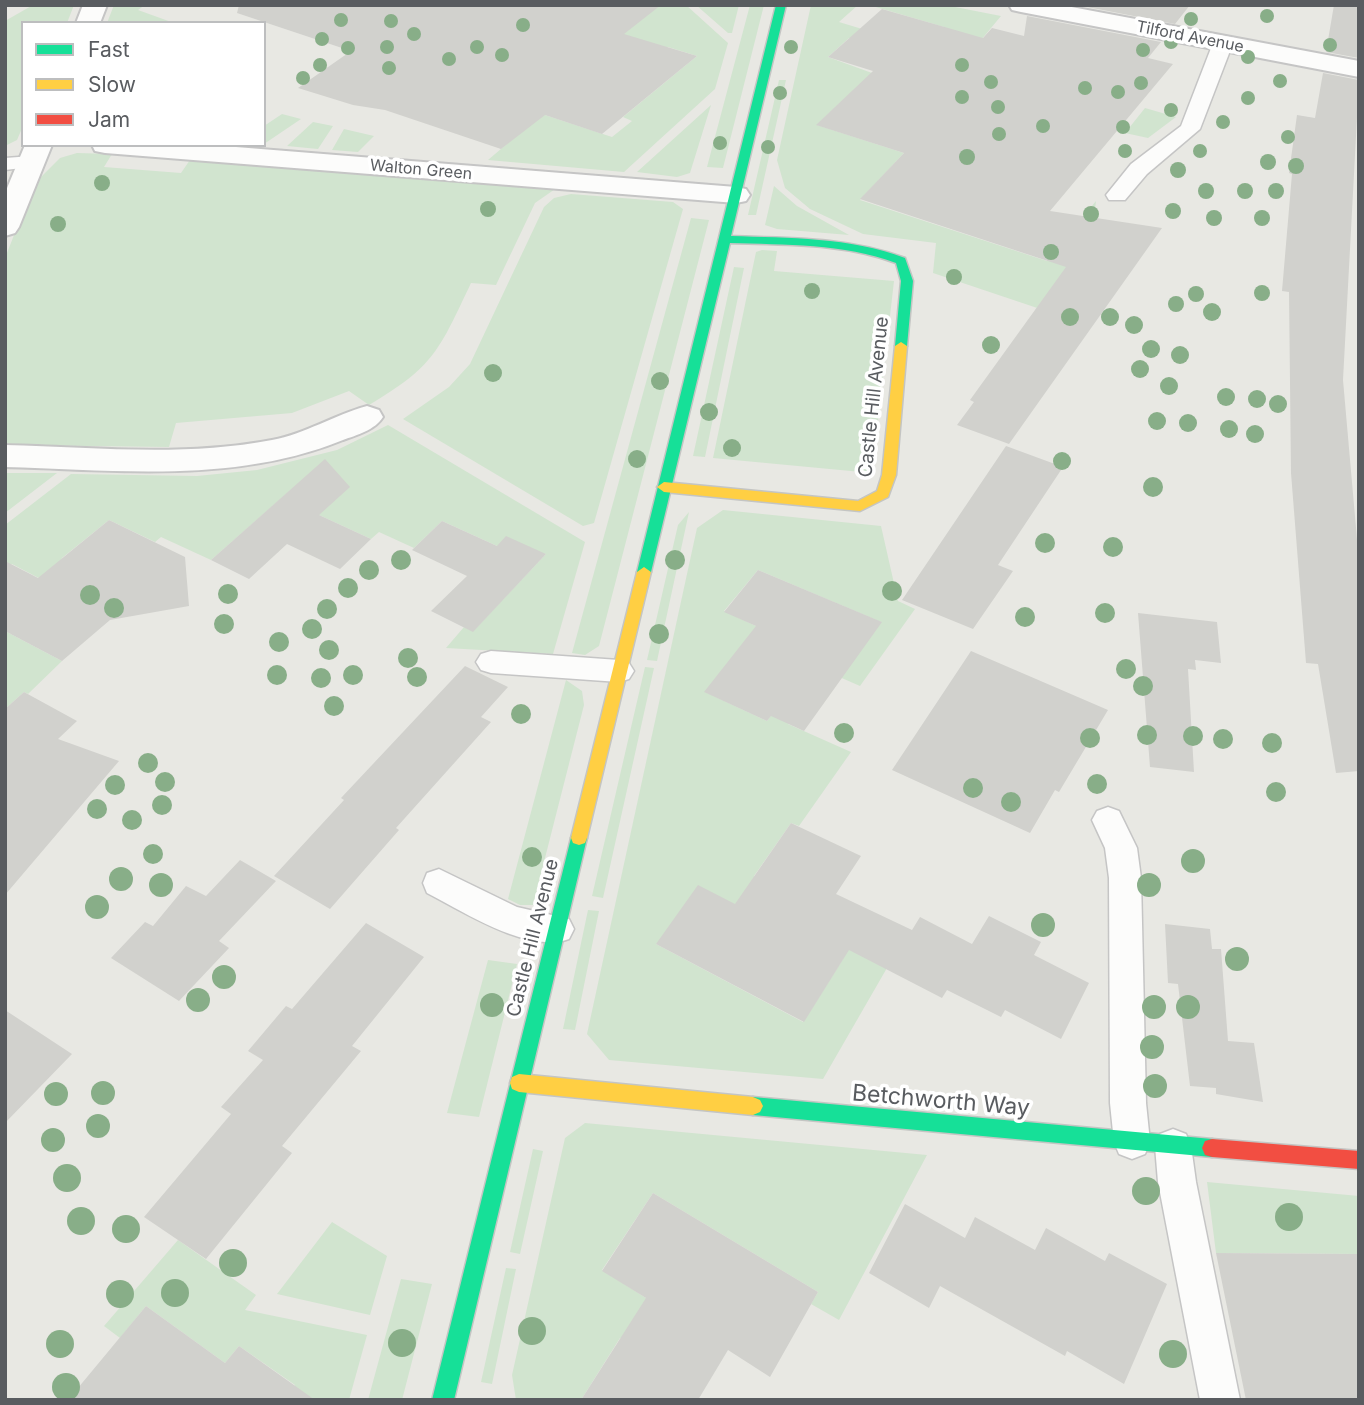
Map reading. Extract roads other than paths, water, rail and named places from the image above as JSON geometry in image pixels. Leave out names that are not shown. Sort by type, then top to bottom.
[{"type":"street","name":"Castle Hill Avenue","points":[[443,1400],[781,5]]},
{"type":"street","name":"Tilford Avenue","points":[[1021,5],[1359,69]]},
{"type":"street","name":"Walton Green","points":[[130,147],[736,195]]},
{"type":"street","points":[[5,227],[25,157]]},
{"type":"street","name":"Castle Hill Avenue","points":[[664,487],[860,506],[883,494],[889,475],[907,281],[900,261],[874,252],[725,239]]},
{"type":"street","points":[[5,456],[199,458],[246,455],[317,439],[367,417]]},
{"type":"street","name":"Betchworth Way","points":[[519,1083],[1173,1146],[1359,1160]]},
{"type":"lane","points":[[1117,195],[1142,167],[1190,129],[1223,43]]},
{"type":"lane","points":[[491,662],[619,671]]},
{"type":"lane","points":[[1108,820],[1121,848],[1125,878],[1128,1103],[1132,1142]]},
{"type":"lane","points":[[439,883],[511,920],[556,929]]},
{"type":"lane","points":[[1173,1146],[1177,1182],[1220,1400]]}]
